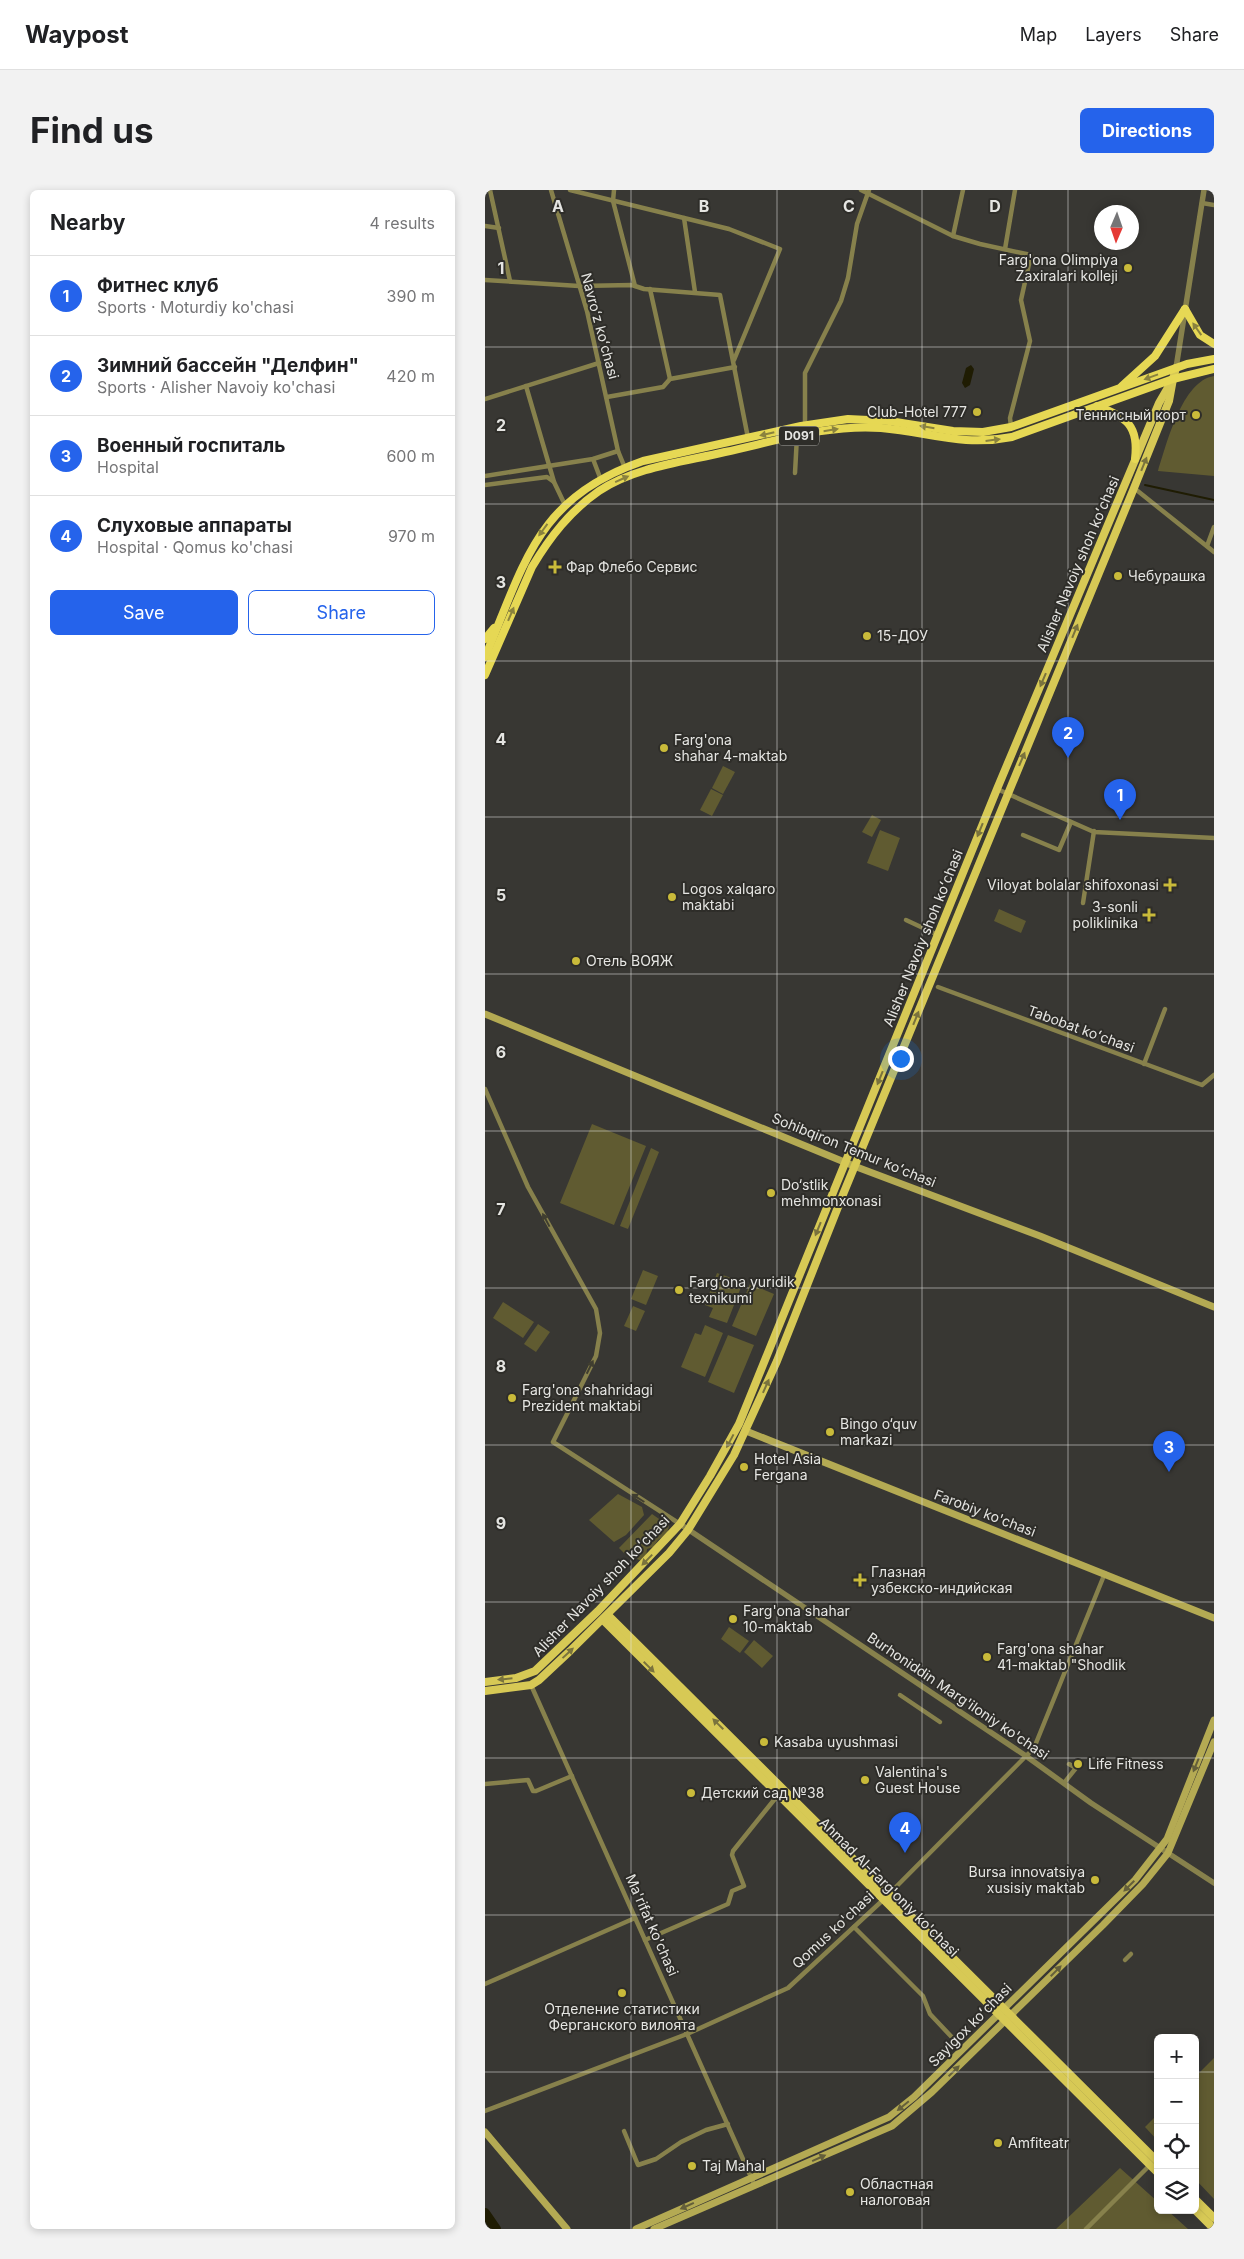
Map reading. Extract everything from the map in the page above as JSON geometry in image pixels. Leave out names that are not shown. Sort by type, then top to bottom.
[{"type":"highway","points":[[1117,390],[1155,356],[1185,309],[1200,335],[1214,344]]},
{"type":"highway","name":"D091","points":[[485,657],[523,564],[539,536],[565,505],[591,486],[625,468],[643,462],[805,425],[848,419],[889,421],[953,431],[983,432],[1011,427],[1176,368],[1214,359]]},
{"type":"highway","name":"D091","points":[[485,675],[536,559],[559,527],[576,509],[619,480],[646,470],[797,436],[845,428],[882,428],[952,440],[992,441],[1012,437],[1173,378],[1214,369]]},
{"type":"highway","points":[[1097,406],[1115,413],[1130,424],[1137,442],[1135,459]]},
{"type":"highway","points":[[591,486],[596,494]]},
{"type":"highway","name":"D091","points":[[485,639],[500,621]]},
{"type":"main road","name":"Alisher Navoiy shoh koʻchasi","points":[[531,1685],[539,1680],[605,1617],[669,1553],[688,1530],[710,1496],[747,1431],[1134,488],[1169,401],[1176,368]]},
{"type":"main road","name":"Alisher Navoiy shoh koʻchasi","points":[[485,1682],[527,1675],[577,1632],[679,1524],[710,1476],[739,1424],[997,789],[1135,459],[1159,403],[1173,378]]},
{"type":"main road","name":"Sohibqiron Temur koʻchasi","points":[[485,1014],[845,1162],[1040,1236],[1214,1307]]},
{"type":"main road","name":"Farobiy ko'chasi","points":[[747,1431],[1214,1618]]},
{"type":"main road","name":"Ahmad Al-Farg'oniy ko'chasi","points":[[605,1617],[778,1795],[886,1897]]},
{"type":"main road","name":"Ahmad Al-Farg'oniy ko'chasi","points":[[605,1617],[1154,2163]]},
{"type":"main road","points":[[485,1691],[531,1685]]},
{"type":"main road","name":"Saylgox koʻchasi","points":[[636,2229],[889,2117],[914,2097],[1135,1880],[1161,1849],[1214,1720]]},
{"type":"main road","name":"Saylgox koʻchasi","points":[[654,2229],[892,2126],[932,2092],[1143,1884],[1168,1853],[1214,1742]]},
{"type":"main road","points":[[485,2132],[567,2229]]},
{"type":"main road","points":[[1199,2203],[1214,2218]]},
{"type":"main road","points":[[1199,2214],[1214,2229]]},
{"type":"street","points":[[490,190],[510,281]]},
{"type":"street","name":"Navroʻz koʻchasi","points":[[551,190],[579,286],[607,397],[618,451],[625,468]]},
{"type":"street","points":[[570,190],[729,229],[780,249],[734,361]]},
{"type":"street","points":[[614,190],[613,201],[635,286]]},
{"type":"street","points":[[861,190],[869,192],[953,236],[1031,255],[1021,300],[1031,341],[1010,418],[1011,427]]},
{"type":"street","points":[[953,236],[963,190]]},
{"type":"street","points":[[1005,249],[1015,190]]},
{"type":"street","name":"Alisher Navoiy shoh koʻchasi","points":[[1176,368],[1204,190]]},
{"type":"street","points":[[805,425],[805,373],[841,301],[849,278],[857,224],[869,192]]},
{"type":"street","points":[[1202,203],[1214,205]]},
{"type":"street","points":[[684,218],[695,292]]},
{"type":"street","points":[[485,226],[499,228]]},
{"type":"street","points":[[485,280],[579,286],[635,286],[649,289],[720,295],[748,438]]},
{"type":"street","points":[[649,289],[670,379]]},
{"type":"street","points":[[485,399],[599,364]]},
{"type":"street","points":[[607,397],[663,387],[670,379],[735,367]]},
{"type":"street","points":[[526,386],[554,482],[565,505]]},
{"type":"street","points":[[795,473],[797,436]]},
{"type":"street","points":[[485,476],[593,459],[618,451]]},
{"type":"street","points":[[593,459],[601,480]]},
{"type":"street","points":[[485,485],[547,476],[554,482]]},
{"type":"street","points":[[1134,488],[1214,552]]},
{"type":"street","points":[[1207,546],[1214,528]]},
{"type":"street","points":[[997,789],[1094,831],[1214,838]]},
{"type":"street","points":[[1023,835],[1059,850],[1071,822]]},
{"type":"street","points":[[1083,903],[1094,831]]},
{"type":"street","points":[[906,920],[938,936]]},
{"type":"street","name":"Tabobat koʻchasi","points":[[938,987],[1202,1085],[1214,1074]]},
{"type":"street","points":[[1145,1064],[1165,1009]]},
{"type":"street","points":[[485,1089],[529,1187],[596,1309],[600,1333],[595,1356],[553,1442],[679,1524]]},
{"type":"street","name":"Burhoniddin Marg'iloniy ko'chasi","points":[[679,1524],[1214,1883]]},
{"type":"street","name":"Qomus ko'chasi","points":[[485,2111],[687,2034],[788,1988],[886,1897],[1034,1748],[1105,1573]]},
{"type":"street","name":"Ma'rifat ko'chasi","points":[[527,1675],[755,2186]]},
{"type":"street","points":[[900,1695],[940,1722]]},
{"type":"street","points":[[1064,1783],[1078,1770],[1069,1764]]},
{"type":"street","points":[[485,1784],[528,1780],[533,1791],[536,1791],[572,1776]]},
{"type":"street","points":[[645,1940],[728,1904],[732,1891],[744,1886],[732,1855],[733,1851],[778,1795]]},
{"type":"street","points":[[485,1984],[635,1918]]},
{"type":"street","points":[[853,1927],[923,1996],[930,2014],[964,2049]]},
{"type":"street","points":[[1125,1960],[1131,1954]]},
{"type":"street","points":[[624,2131],[638,2165],[656,2158],[681,2142],[706,2130],[728,2124]]},
{"type":"street","points":[[1086,2229],[1154,2163]]},
{"type":"shaded area","points":[[971,365],[974,369],[970,385],[965,388],[962,383],[966,368]]},
{"type":"shaded area","name":"Теннисный корт","points":[[1214,376],[1214,476],[1158,471],[1171,430],[1185,401],[1193,389],[1203,380]]},
{"type":"shaded area","points":[[723,766],[735,772],[723,794],[712,788]]},
{"type":"shaded area","points":[[711,789],[723,795],[712,816],[700,810]]},
{"type":"shaded area","points":[[872,815],[881,820],[872,837],[862,832]]},
{"type":"shaded area","points":[[880,830],[900,838],[888,871],[867,863]]},
{"type":"shaded area","points":[[999,909],[1026,921],[1021,933],[994,921]]},
{"type":"shaded area","points":[[592,1124],[646,1146],[614,1225],[560,1203]]},
{"type":"shaded area","points":[[651,1148],[659,1152],[628,1229],[620,1226]]},
{"type":"shaded area","points":[[643,1270],[658,1276],[646,1305],[631,1299]]},
{"type":"shaded area","points":[[717,1273],[743,1282],[727,1323],[709,1317],[713,1308],[705,1305]]},
{"type":"shaded area","points":[[750,1284],[774,1294],[756,1336],[732,1326]]},
{"type":"shaded area","points":[[503,1302],[534,1322],[523,1338],[493,1318]]},
{"type":"shaded area","points":[[633,1306],[645,1311],[636,1331],[624,1326]]},
{"type":"shaded area","points":[[538,1324],[550,1332],[536,1352],[524,1344]]},
{"type":"shaded area","points":[[705,1325],[723,1333],[705,1377],[681,1367],[695,1333],[701,1335]]},
{"type":"shaded area","points":[[728,1335],[754,1345],[734,1393],[708,1382]]},
{"type":"shaded area","points":[[618,1494],[642,1507],[644,1515],[626,1535],[614,1542],[589,1520]]},
{"type":"shaded area","points":[[652,1514],[669,1526],[667,1534],[658,1540],[653,1547],[647,1549],[646,1558],[642,1561],[637,1559],[638,1553],[630,1559],[619,1548]]},
{"type":"shaded area","points":[[729,1627],[749,1641],[740,1653],[721,1639]]},
{"type":"shaded area","points":[[754,1640],[773,1656],[762,1668],[744,1652]]},
{"type":"shaded area","points":[[1214,2058],[1214,2199],[1199,2183],[1199,2073]]},
{"type":"shaded area","points":[[1154,2118],[1154,2137],[1145,2127]]},
{"type":"shaded area","points":[[1120,2168],[1154,2198],[1154,2214],[1171,2214],[1188,2229],[1056,2229]]},
{"type":"waterway","points":[[1145,485],[1214,500]]},
{"type":"waterway","points":[[485,2213],[496,2229]]},
{"type":"place","name":"Farg'ona Olimpiya Zaxiralari kolleji","points":[[1128,268]]},
{"type":"place","name":"Club-Hotel 777","points":[[977,412]]},
{"type":"place","name":"Теннисный корт","points":[[1196,415]]},
{"type":"place","name":"Фар Флебо Сервис","points":[[555,567]]},
{"type":"place","name":"Чебурашка","points":[[1118,576]]},
{"type":"place","name":"15-ДОУ","points":[[867,636]]},
{"type":"place","name":"Farg'ona shahar 4-maktab","points":[[664,748]]},
{"type":"place","name":"Зимний бассейн \"Делфин\"","points":[[1068,758]]},
{"type":"place","name":"Фитнес клуб","points":[[1120,820]]},
{"type":"place","name":"Viloyat bolalar shifoxonasi","points":[[1170,885]]},
{"type":"place","name":"Logos xalqaro maktabi","points":[[672,897]]},
{"type":"place","name":"3-sonli poliklinika","points":[[1149,915]]},
{"type":"place","name":"Отель ВОЯЖ","points":[[576,961]]},
{"type":"place","name":"Do‘stlik mehmonxonasi","points":[[771,1193]]},
{"type":"place","name":"Farg‘ona yuridik texnikumi","points":[[679,1290]]},
{"type":"place","name":"Farg'ona shahridagi Prezident maktabi","points":[[512,1398]]},
{"type":"place","name":"Bingo o‘quv markazi","points":[[830,1432]]},
{"type":"place","name":"Hotel Asia Fergana","points":[[744,1467]]},
{"type":"place","name":"Военный госпиталь","points":[[1169,1472]]},
{"type":"place","name":"Глазная узбекско-индийская","points":[[860,1580]]},
{"type":"place","name":"Farg'ona shahar 10-maktab","points":[[733,1619]]},
{"type":"place","name":"Farg'ona shahar 41-maktab \"Shodlik","points":[[987,1657]]},
{"type":"place","name":"Kasaba uyushmasi","points":[[764,1742]]},
{"type":"place","name":"Life Fitness","points":[[1078,1764]]},
{"type":"place","name":"Valentina's Guest House","points":[[865,1780]]},
{"type":"place","name":"Детский сад №38","points":[[691,1793]]},
{"type":"place","name":"Слуховые аппараты","points":[[905,1853]]},
{"type":"place","name":"Bursa innovatsiya xusisiy maktab","points":[[1095,1880]]},
{"type":"place","name":"Отделение статистики Ферганского вилоята","points":[[622,1993]]},
{"type":"place","name":"Amfiteatr","points":[[998,2143]]},
{"type":"place","name":"Taj Mahal","points":[[692,2166]]},
{"type":"place","name":"Областная налоговая","points":[[850,2192]]}]
